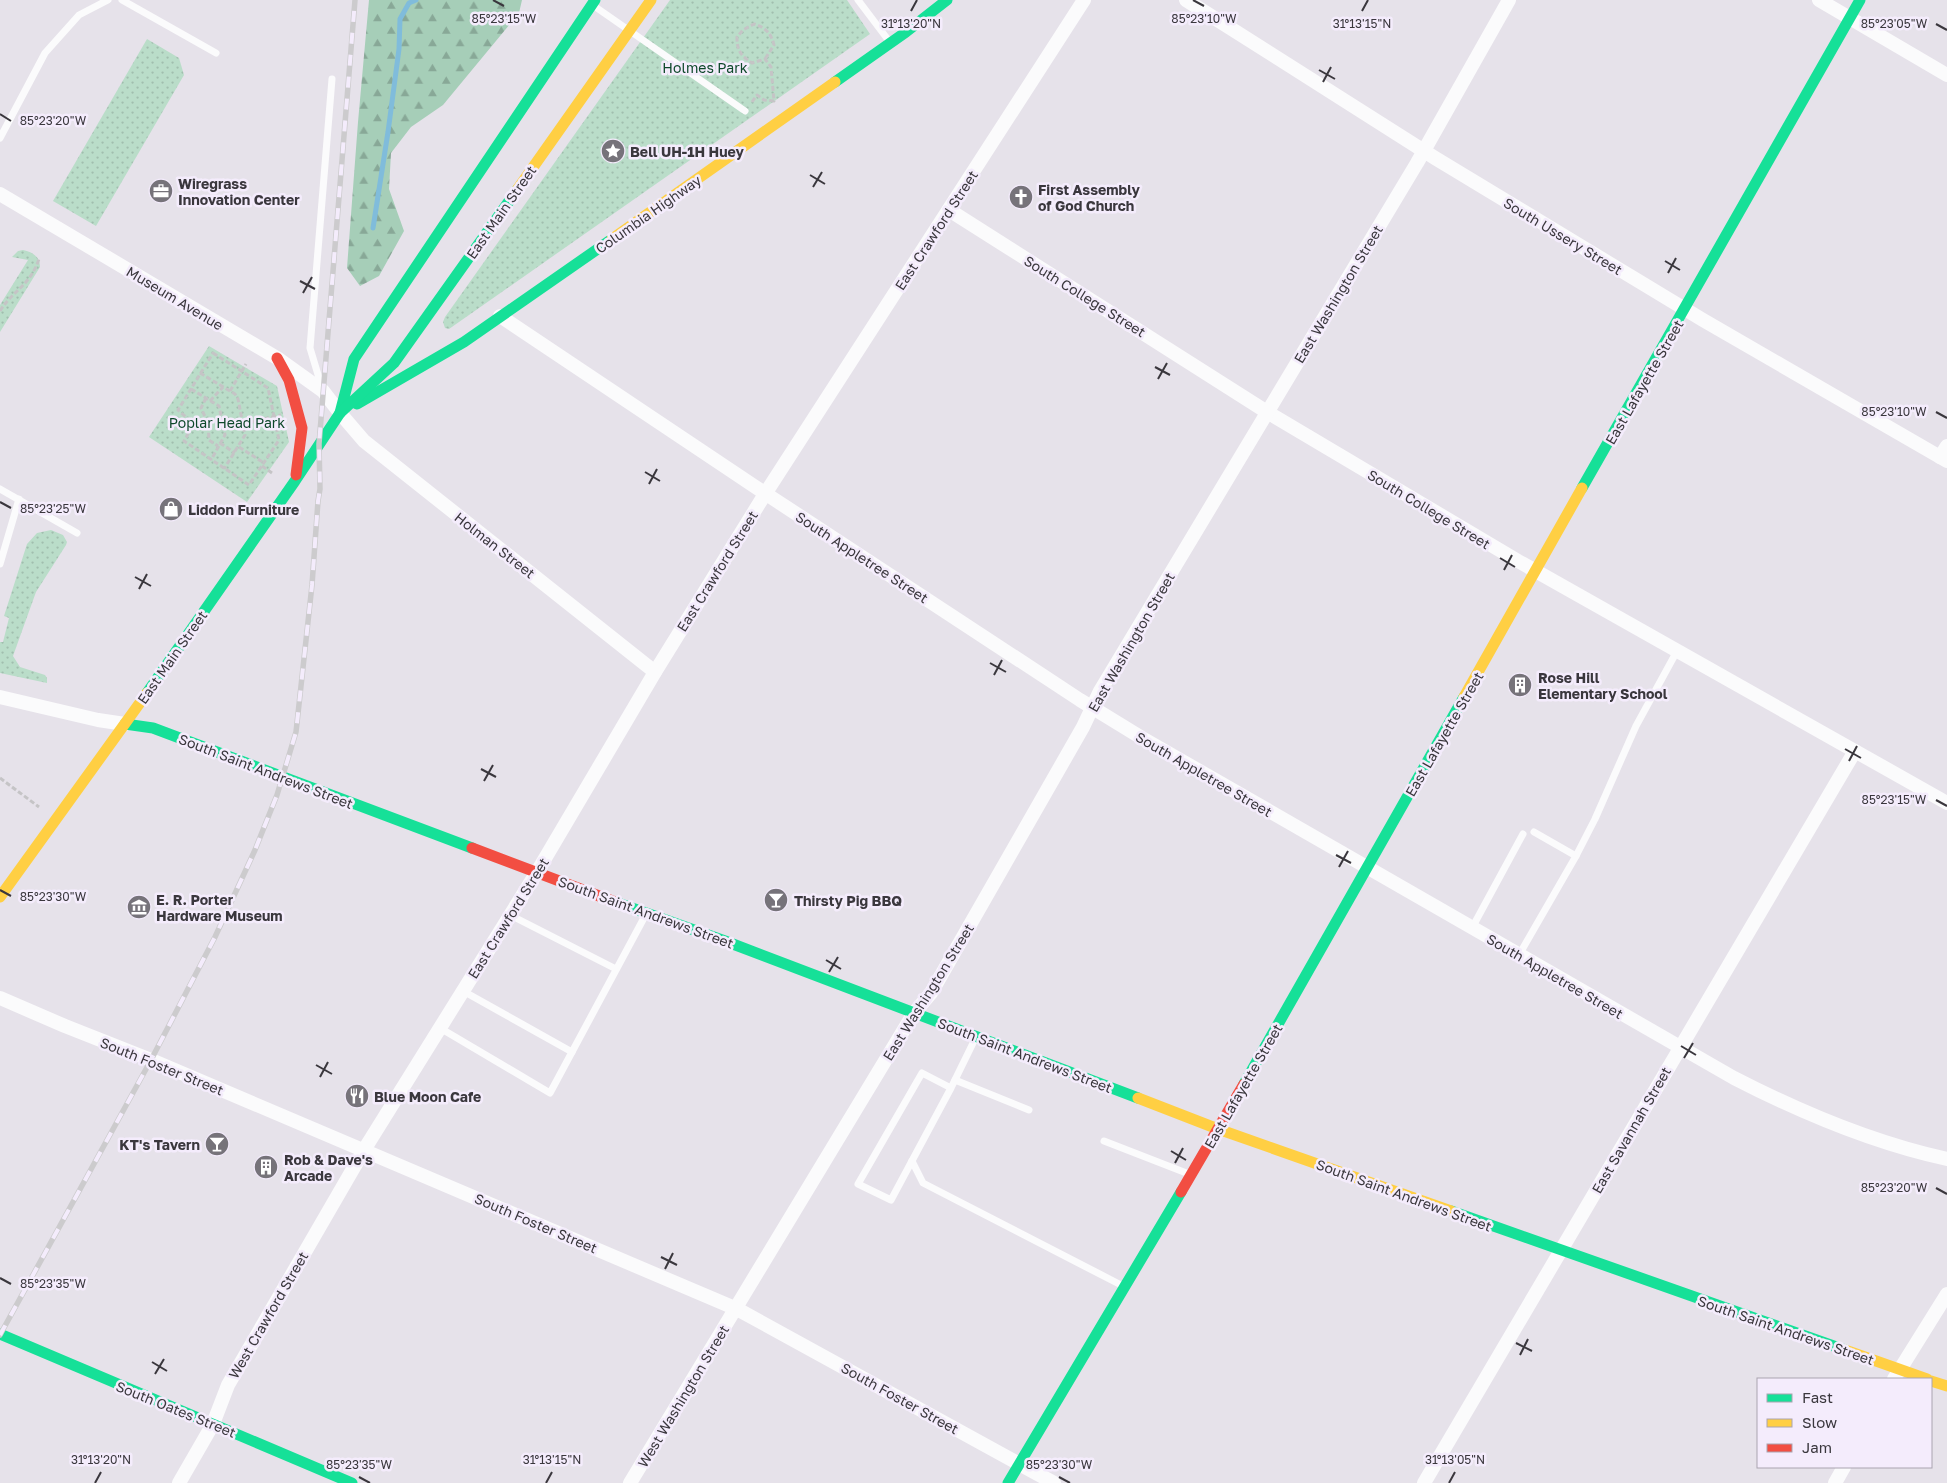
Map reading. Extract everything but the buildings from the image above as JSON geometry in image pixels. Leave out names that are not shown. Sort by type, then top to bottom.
[{"type":"street","name":"East Main Street","points":[[0,897],[125,724],[296,481],[340,413],[394,363],[651,0]]},
{"type":"street","name":"Columbia Highway","points":[[340,413],[464,342],[891,43],[947,0]]},
{"type":"street","name":"East Crawford Street","points":[[364,1150],[537,872],[655,672],[765,494],[1084,0]]},
{"type":"street","name":"South Ussery Street","points":[[1186,0],[1424,151],[1685,309],[1945,455]]},
{"type":"street","name":"East Washington Street","points":[[737,1309],[914,1013],[936,984],[1083,727],[1105,682],[1424,151],[1509,0]]},
{"type":"street","points":[[1819,0],[1947,75]]},
{"type":"street","name":"East Lafayette Street","points":[[1008,1483],[1218,1129],[1860,0]]},
{"type":"street","name":"East Main Street","points":[[340,413],[354,359],[594,2]]},
{"type":"street","name":"Museum Avenue","points":[[0,194],[277,358],[323,391],[340,413]]},
{"type":"street","name":"South College Street","points":[[949,210],[1267,412],[1536,572],[1947,803]]},
{"type":"street","name":"South Appletree Street","points":[[500,316],[765,494],[1092,708],[1142,738],[1679,1048],[1776,1099],[1835,1125],[1947,1160]]},
{"type":"street","points":[[277,358],[289,380],[302,428],[296,481]]},
{"type":"street","name":"Holman Street","points":[[340,413],[364,441],[655,672]]},
{"type":"street","points":[[0,697],[98,720],[125,724]]},
{"type":"street","name":"South Saint Andrews Street","points":[[125,724],[153,728],[647,914],[725,941],[1218,1129],[1562,1251],[1897,1375],[1920,1378]]},
{"type":"street","name":"East Savannah Street","points":[[1424,1483],[1855,751]]},
{"type":"street","name":"South Foster Street","points":[[0,998],[737,1309],[1054,1483]]},
{"type":"street","name":"West Crawford Street","points":[[179,1483],[213,1424],[228,1385],[364,1150]]},
{"type":"street","points":[[1897,1375],[1947,1294]]},
{"type":"street","name":"West Washington Street","points":[[630,1483],[737,1309]]},
{"type":"street","name":"South Oates Street","points":[[0,1334],[352,1483]]},
{"type":"street","points":[[1932,1381],[1947,1386]]},
{"type":"street","points":[[1834,1483],[1843,1468]]},
{"type":"lane","points":[[0,138],[45,53],[79,15],[108,0]]},
{"type":"lane","points":[[122,0],[216,53]]},
{"type":"lane","points":[[858,0],[891,43]]},
{"type":"lane","points":[[594,2],[630,30],[745,111]]},
{"type":"lane","points":[[323,391],[310,348],[332,79]]},
{"type":"lane","points":[[0,489],[77,533]]},
{"type":"lane","points":[[0,564],[19,499]]},
{"type":"lane","points":[[1519,956],[1576,856],[1595,819],[1636,726],[1677,651]]},
{"type":"lane","points":[[1534,832],[1576,856]]},
{"type":"lane","points":[[1472,929],[1523,834]]},
{"type":"lane","points":[[440,1028],[550,1093],[616,968],[647,914]]},
{"type":"lane","points":[[510,916],[616,968]]},
{"type":"lane","points":[[463,991],[572,1052]]},
{"type":"lane","points":[[951,1088],[922,1074],[858,1184],[891,1200],[951,1088],[976,1036]]},
{"type":"lane","points":[[955,1080],[1029,1110]]},
{"type":"lane","points":[[1104,1140],[1191,1175]]},
{"type":"lane","points":[[912,1161],[923,1183],[1124,1287]]},
{"type":"path","points":[[754,24],[763,27],[771,35],[774,45],[765,59],[752,63],[744,58],[737,49],[738,36],[754,24]]},
{"type":"path","points":[[745,111],[757,95],[764,100],[774,101],[771,67],[765,59]]},
{"type":"path","points":[[0,310],[23,287],[36,269],[39,259]]},
{"type":"path","points":[[213,353],[242,371],[268,388],[280,440],[249,485],[184,441],[189,432],[186,417],[178,410],[213,353]]},
{"type":"path","points":[[230,391],[246,364]]},
{"type":"path","points":[[200,373],[230,391],[238,399],[245,435],[224,469]]},
{"type":"path","points":[[223,387],[201,408],[208,423],[209,440],[235,453]]},
{"type":"path","points":[[191,389],[219,406],[225,434],[211,460]]},
{"type":"path","points":[[242,424],[274,416]]},
{"type":"path","points":[[239,447],[272,473]]},
{"type":"path","points":[[0,778],[39,807]]},
{"type":"green space","points":[[369,0],[522,0],[519,13],[443,105],[411,127],[391,153],[389,189],[404,231],[379,276],[360,286],[347,268]]},
{"type":"green space","name":"Holmes Park","points":[[670,0],[847,0],[870,34],[449,329],[445,328],[443,322],[445,317]]},
{"type":"green space","points":[[147,39],[179,58],[184,75],[96,226],[53,201]]},
{"type":"green space","points":[[23,250],[35,255],[39,260],[40,267],[0,332],[0,305],[28,260],[12,257],[18,251]]},
{"type":"green space","name":"Poplar Head Park","points":[[209,346],[277,386],[289,442],[247,502],[149,437]]},
{"type":"green space","points":[[51,530],[63,535],[67,542],[36,592],[13,656],[20,667],[45,675],[47,683],[0,673],[0,642],[3,642],[9,618],[4,616],[27,544],[37,533]]},
{"type":"waterway","points":[[373,228],[399,49],[400,19],[409,3],[416,0]]},
{"type":"railway","points":[[0,1335],[151,1060],[215,937],[255,850],[277,795],[296,732],[320,489],[319,444],[355,0]]},
{"type":"traffic: fast","points":[[340,413],[354,359],[595,0]]},
{"type":"traffic: fast","points":[[835,82],[906,32],[947,0]]},
{"type":"traffic: fast","points":[[1582,488],[1860,0]]},
{"type":"traffic: fast","points":[[147,693],[295,481],[340,413],[394,363],[517,190]]},
{"type":"traffic: fast","points":[[357,404],[464,342],[612,239]]},
{"type":"traffic: fast","points":[[1244,1084],[1464,697]]},
{"type":"traffic: fast","points":[[125,724],[153,728],[472,848]]},
{"type":"traffic: fast","points":[[615,902],[725,941],[1138,1098]]},
{"type":"traffic: fast","points":[[1008,1483],[1181,1192]]},
{"type":"traffic: fast","points":[[1451,1211],[1845,1350]]},
{"type":"traffic: fast","points":[[0,1334],[352,1483]]},
{"type":"traffic: slow","points":[[517,190],[651,0]]},
{"type":"traffic: slow","points":[[612,239],[835,82]]},
{"type":"traffic: slow","points":[[1464,697],[1582,488]]},
{"type":"traffic: slow","points":[[0,897],[147,693]]},
{"type":"traffic: slow","points":[[1138,1098],[1218,1129],[1451,1211]]},
{"type":"traffic: slow","points":[[1845,1350],[1924,1378]]},
{"type":"traffic: slow","points":[[1932,1381],[1947,1386]]},
{"type":"traffic: jam","points":[[277,358],[289,380],[302,428],[296,475]]},
{"type":"traffic: jam","points":[[472,848],[615,902]]},
{"type":"traffic: jam","points":[[1181,1192],[1244,1084]]},
{"type":"place","name":"Bell UH-1H Huey","points":[[613,151]]},
{"type":"place","name":"Wiregrass Innovation Center","points":[[161,191]]},
{"type":"place","name":"First Assembly of God Church","points":[[1021,197]]},
{"type":"place","name":"Liddon Furniture","points":[[171,509]]},
{"type":"place","name":"Rose Hill Elementary School","points":[[1520,685]]},
{"type":"place","name":"Thirsty Pig BBQ","points":[[776,900]]},
{"type":"place","name":"E. R. Porter Hardware Museum","points":[[139,907]]},
{"type":"place","name":"Blue Moon Cafe","points":[[357,1096]]},
{"type":"place","name":"KT's Tavern","points":[[217,1144]]},
{"type":"place","name":"Rob & Dave's Arcade","points":[[266,1167]]}]
